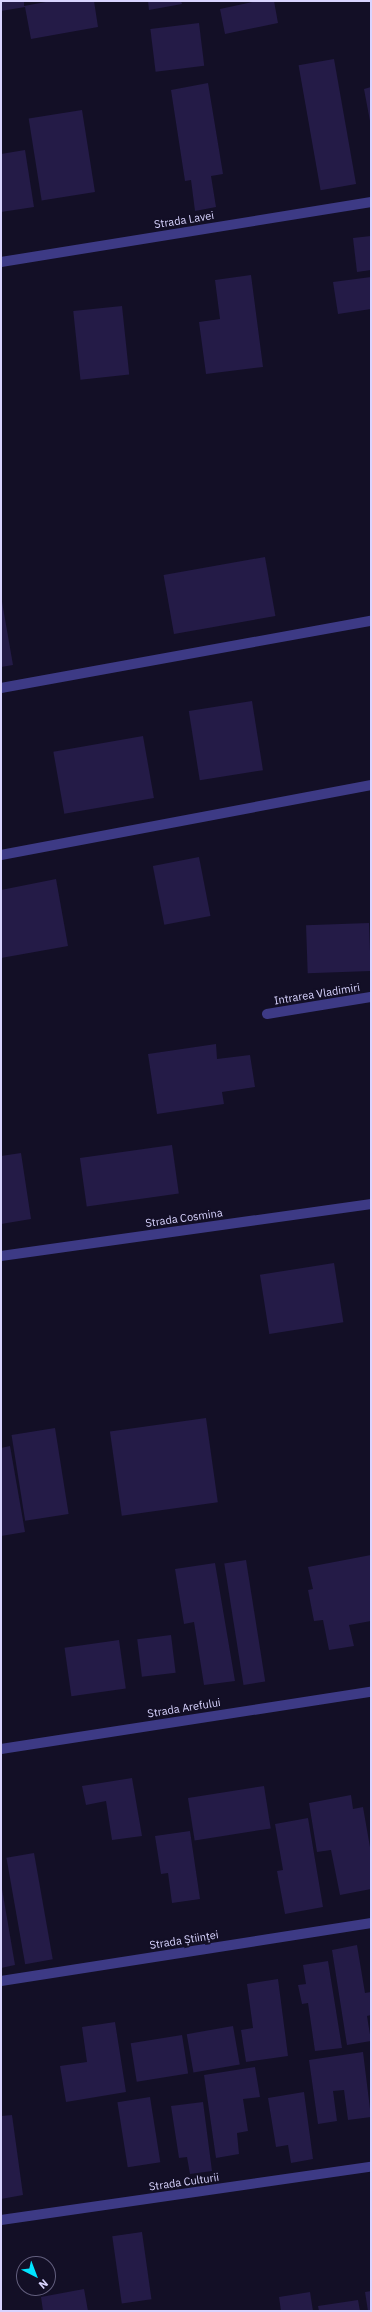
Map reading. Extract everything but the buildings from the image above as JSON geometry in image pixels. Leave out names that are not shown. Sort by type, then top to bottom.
[{"type":"street","name":"Strada Lavei","points":[[1,262],[371,202]]},
{"type":"street","points":[[1,688],[371,621]]},
{"type":"street","points":[[1,855],[371,786]]},
{"type":"street","name":"Intrarea Vladimiri","points":[[267,1014],[371,997]]},
{"type":"street","name":"Strada Cosmina","points":[[1,1256],[371,1204]]},
{"type":"street","name":"Strada Arefului","points":[[1,1748],[371,1692]]},
{"type":"street","name":"Strada Științei","points":[[1,1980],[371,1923]]},
{"type":"street","name":"Strada Culturii","points":[[1,2220],[371,2167]]}]
